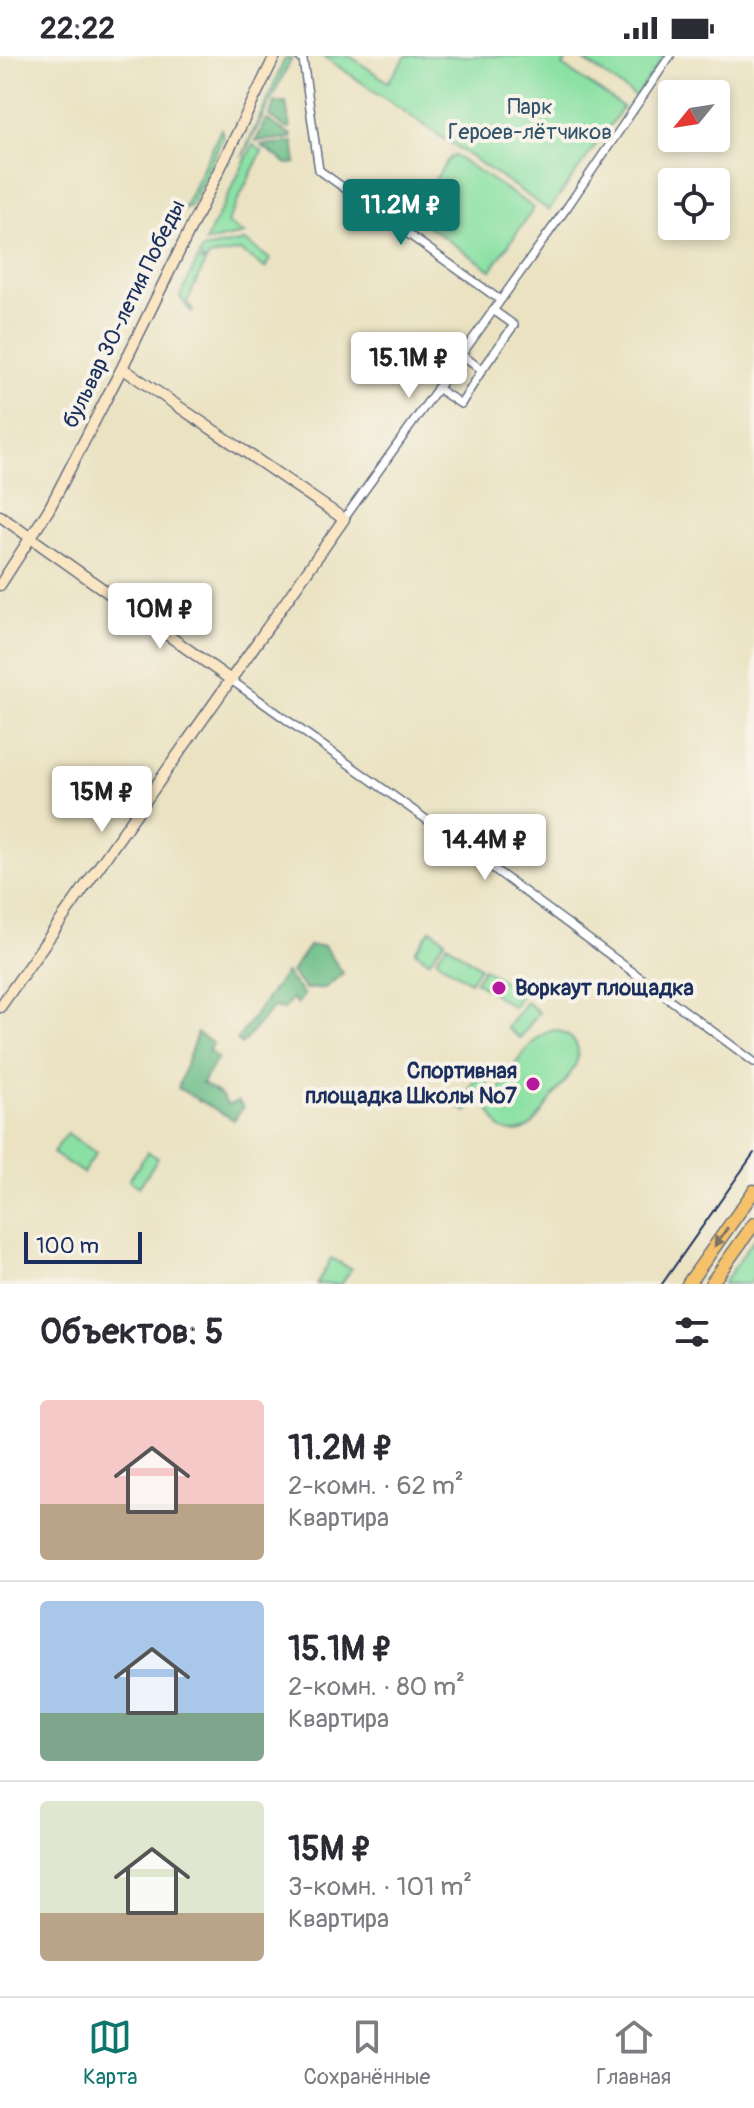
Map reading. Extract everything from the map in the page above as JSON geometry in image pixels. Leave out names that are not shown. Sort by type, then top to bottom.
[{"type":"highway","points":[[688,1284],[754,1191]]},
{"type":"highway","points":[[711,1284],[754,1224]]},
{"type":"street","name":"бульвар 30-летия Победы","points":[[0,585],[49,509],[275,56]]},
{"type":"street","points":[[298,56],[303,60],[319,170],[500,300]]},
{"type":"street","points":[[0,1007],[670,56]]},
{"type":"street","points":[[437,388],[461,404],[514,325],[493,310]]},
{"type":"street","points":[[461,354],[482,370]]},
{"type":"street","points":[[122,368],[344,519]]},
{"type":"street","points":[[0,516],[455,840],[754,1062]]},
{"type":"green space","name":"Парк Героев-лётчиков","points":[[323,56],[350,56],[388,82],[406,56],[569,56],[563,66],[623,107],[549,210]]},
{"type":"green space","points":[[578,56],[664,56],[636,97]]},
{"type":"green space","points":[[285,59],[291,59],[242,158]]},
{"type":"green space","points":[[275,102],[286,102],[290,128],[269,116]]},
{"type":"green space","points":[[266,119],[291,134],[292,138],[256,141]]},
{"type":"green space","points":[[221,129],[223,137],[191,206],[184,209]]},
{"type":"green space","points":[[293,142],[296,163],[287,164],[261,145]]},
{"type":"green space","points":[[253,145],[262,151],[227,223],[244,234],[205,242]]},
{"type":"green space","points":[[454,155],[534,208],[491,270],[412,215]]},
{"type":"green space","points":[[245,241],[270,259],[265,268],[240,251],[209,257],[206,261],[199,256],[203,249]]},
{"type":"green space","points":[[198,259],[205,263],[187,302],[191,312],[180,297]]},
{"type":"green space","points":[[431,929],[445,940],[429,961],[415,951]]},
{"type":"green space","name":"Воркаут площадка","points":[[447,944],[480,967],[470,982],[436,959]]},
{"type":"green space","points":[[309,946],[324,946],[343,973],[325,988],[305,989],[291,972]]},
{"type":"green space","name":"Воркаут площадка","points":[[484,968],[522,994],[513,1007],[475,981]]},
{"type":"green space","points":[[285,973],[304,995],[297,1004],[292,998],[284,1009],[273,1007],[241,1045],[237,1040]]},
{"type":"green space","points":[[526,1002],[539,1012],[520,1038],[507,1028]]},
{"type":"green space","name":"Спортивная площадка Школы №7","points":[[556,1030],[569,1036],[576,1044],[578,1052],[572,1071],[539,1117],[526,1129],[511,1132],[500,1128],[489,1110],[493,1099],[528,1047],[546,1033]]},
{"type":"green space","points":[[197,1033],[213,1043],[208,1051],[218,1058],[202,1083],[221,1095],[228,1105],[238,1101],[243,1107],[234,1120],[178,1088]]},
{"type":"green space","points":[[485,1066],[494,1072],[467,1112],[458,1106]]},
{"type":"green space","points":[[67,1133],[96,1153],[83,1173],[53,1153]]},
{"type":"green space","points":[[148,1152],[158,1158],[139,1187],[129,1180]]},
{"type":"green space","points":[[754,1239],[754,1277],[749,1284],[723,1284]]},
{"type":"green space","points":[[331,1258],[351,1269],[342,1284],[317,1284]]},
{"type":"tram line","points":[[662,1284],[754,1153]]},
{"type":"place","name":"Воркаут площадка","points":[[499,988]]},
{"type":"place","name":"Спортивная площадка Школы №7","points":[[533,1084]]}]
